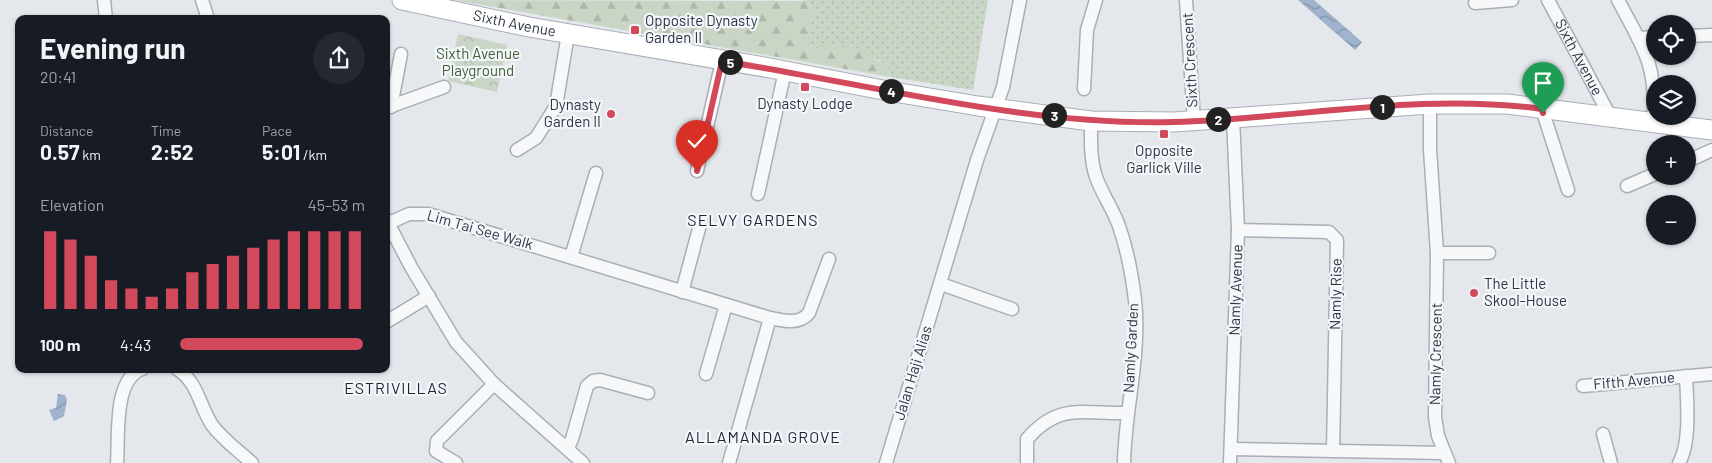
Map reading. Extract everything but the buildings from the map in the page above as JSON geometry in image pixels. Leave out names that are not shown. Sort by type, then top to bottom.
[{"type":"main road","name":"Sixth Avenue","points":[[402,0],[568,34],[994,108],[1091,121],[1194,121],[1430,104],[1506,104],[1646,121]]},
{"type":"main road","name":"Sixth Avenue","points":[[1674,125],[1712,130]]},
{"type":"street","points":[[104,0],[106,15]]},
{"type":"street","points":[[202,0],[207,15]]},
{"type":"street","name":"Jalan Haji Alias","points":[[886,463],[941,284],[976,160],[1003,87],[1020,0]]},
{"type":"street","points":[[1084,89],[1087,30],[1096,0]]},
{"type":"street","name":"Sixth Crescent","points":[[1186,0],[1194,121]]},
{"type":"street","points":[[1475,3],[1512,0]]},
{"type":"street","name":"Sixth Avenue","points":[[1548,0],[1610,116]]},
{"type":"street","points":[[1618,0],[1638,38],[1653,75]]},
{"type":"street","name":"Sixth Avenue","points":[[517,150],[536,138],[556,106],[568,34]]},
{"type":"street","points":[[1696,36],[1712,35]]},
{"type":"street","points":[[1638,38],[1646,38]]},
{"type":"street","points":[[390,103],[401,54]]},
{"type":"street","points":[[697,171],[722,61]]},
{"type":"street","points":[[758,194],[785,71]]},
{"type":"street","points":[[390,107],[444,87]]},
{"type":"street","name":"Namly Crescent","points":[[1231,449],[1333,451],[1446,458],[1435,417],[1437,253],[1430,148],[1430,104]]},
{"type":"street","points":[[1542,109],[1568,190]]},
{"type":"street","name":"Namly Avenue","points":[[1230,463],[1238,230],[1233,118]]},
{"type":"street","name":"Namly Garden","points":[[1091,121],[1091,157],[1096,177],[1119,225],[1129,265],[1135,301],[1135,340],[1124,463]]},
{"type":"street","points":[[1696,157],[1712,150]]},
{"type":"street","points":[[571,257],[596,173]]},
{"type":"street","points":[[1627,186],[1646,178]]},
{"type":"street","name":"Lim Tai See Walk","points":[[390,220],[409,214],[428,214],[682,292],[790,322],[804,319],[809,313],[829,260]]},
{"type":"street","points":[[682,292],[701,221]]},
{"type":"street","points":[[390,225],[456,342],[494,384],[583,463]]},
{"type":"street","name":"Namly Rise","points":[[1238,230],[1329,232],[1337,240],[1333,451]]},
{"type":"street","points":[[1437,253],[1489,253]]},
{"type":"street","points":[[941,284],[1012,309]]},
{"type":"street","points":[[390,320],[429,296]]},
{"type":"street","points":[[706,374],[726,305]]},
{"type":"street","points":[[729,463],[770,318]]},
{"type":"street","points":[[117,463],[121,398],[127,379],[136,373]]},
{"type":"street","points":[[182,373],[188,377],[194,386],[210,422],[217,432],[252,463]]},
{"type":"street","name":"Fifth Avenue","points":[[1583,386],[1712,374]]},
{"type":"street","name":"Fifth Avenue","points":[[1679,463],[1683,456],[1686,442],[1686,376]]},
{"type":"street","points":[[568,448],[587,386],[593,381],[600,380],[648,393]]},
{"type":"street","points":[[456,463],[436,451],[437,441],[494,384]]},
{"type":"street","points":[[1027,463],[1027,439],[1042,423],[1072,411],[1127,413]]},
{"type":"street","points":[[1604,434],[1611,463]]},
{"type":"green space","points":[[455,0],[808,1],[813,13],[806,47],[817,48],[824,43],[856,48],[887,66],[890,77]]},
{"type":"green space","points":[[801,0],[988,0],[973,90],[890,77],[887,66],[877,59],[806,47],[813,13],[808,1]]},
{"type":"green space","name":"Sixth Avenue Playground","points":[[458,34],[507,45],[497,92],[448,81]]},
{"type":"water","points":[[1298,0],[1314,0],[1362,42],[1355,50]]},
{"type":"water","points":[[58,394],[65,395],[67,400],[64,416],[54,421],[49,410],[56,408]]},
{"type":"place","name":"Opposite Dynasty Garden II","points":[[635,30]]},
{"type":"place","name":"Dynasty Lodge","points":[[805,87]]},
{"type":"place","name":"Dynasty Garden II","points":[[611,114]]},
{"type":"place","name":"Opposite Garlick Ville","points":[[1164,134]]},
{"type":"place","name":"The Little Skool-House","points":[[1474,293]]},
{"type":"district","name":"SELVY GARDENS","points":[[753,220]]},
{"type":"district","name":"ESTRIVILLAS","points":[[396,388]]},
{"type":"district","name":"ALLAMANDA GROVE","points":[[763,437]]},
{"type":"route","points":[[697,171],[722,61],[978,106],[1091,121],[1174,122],[1430,104],[1506,104],[1542,109],[1543,113]]}]
